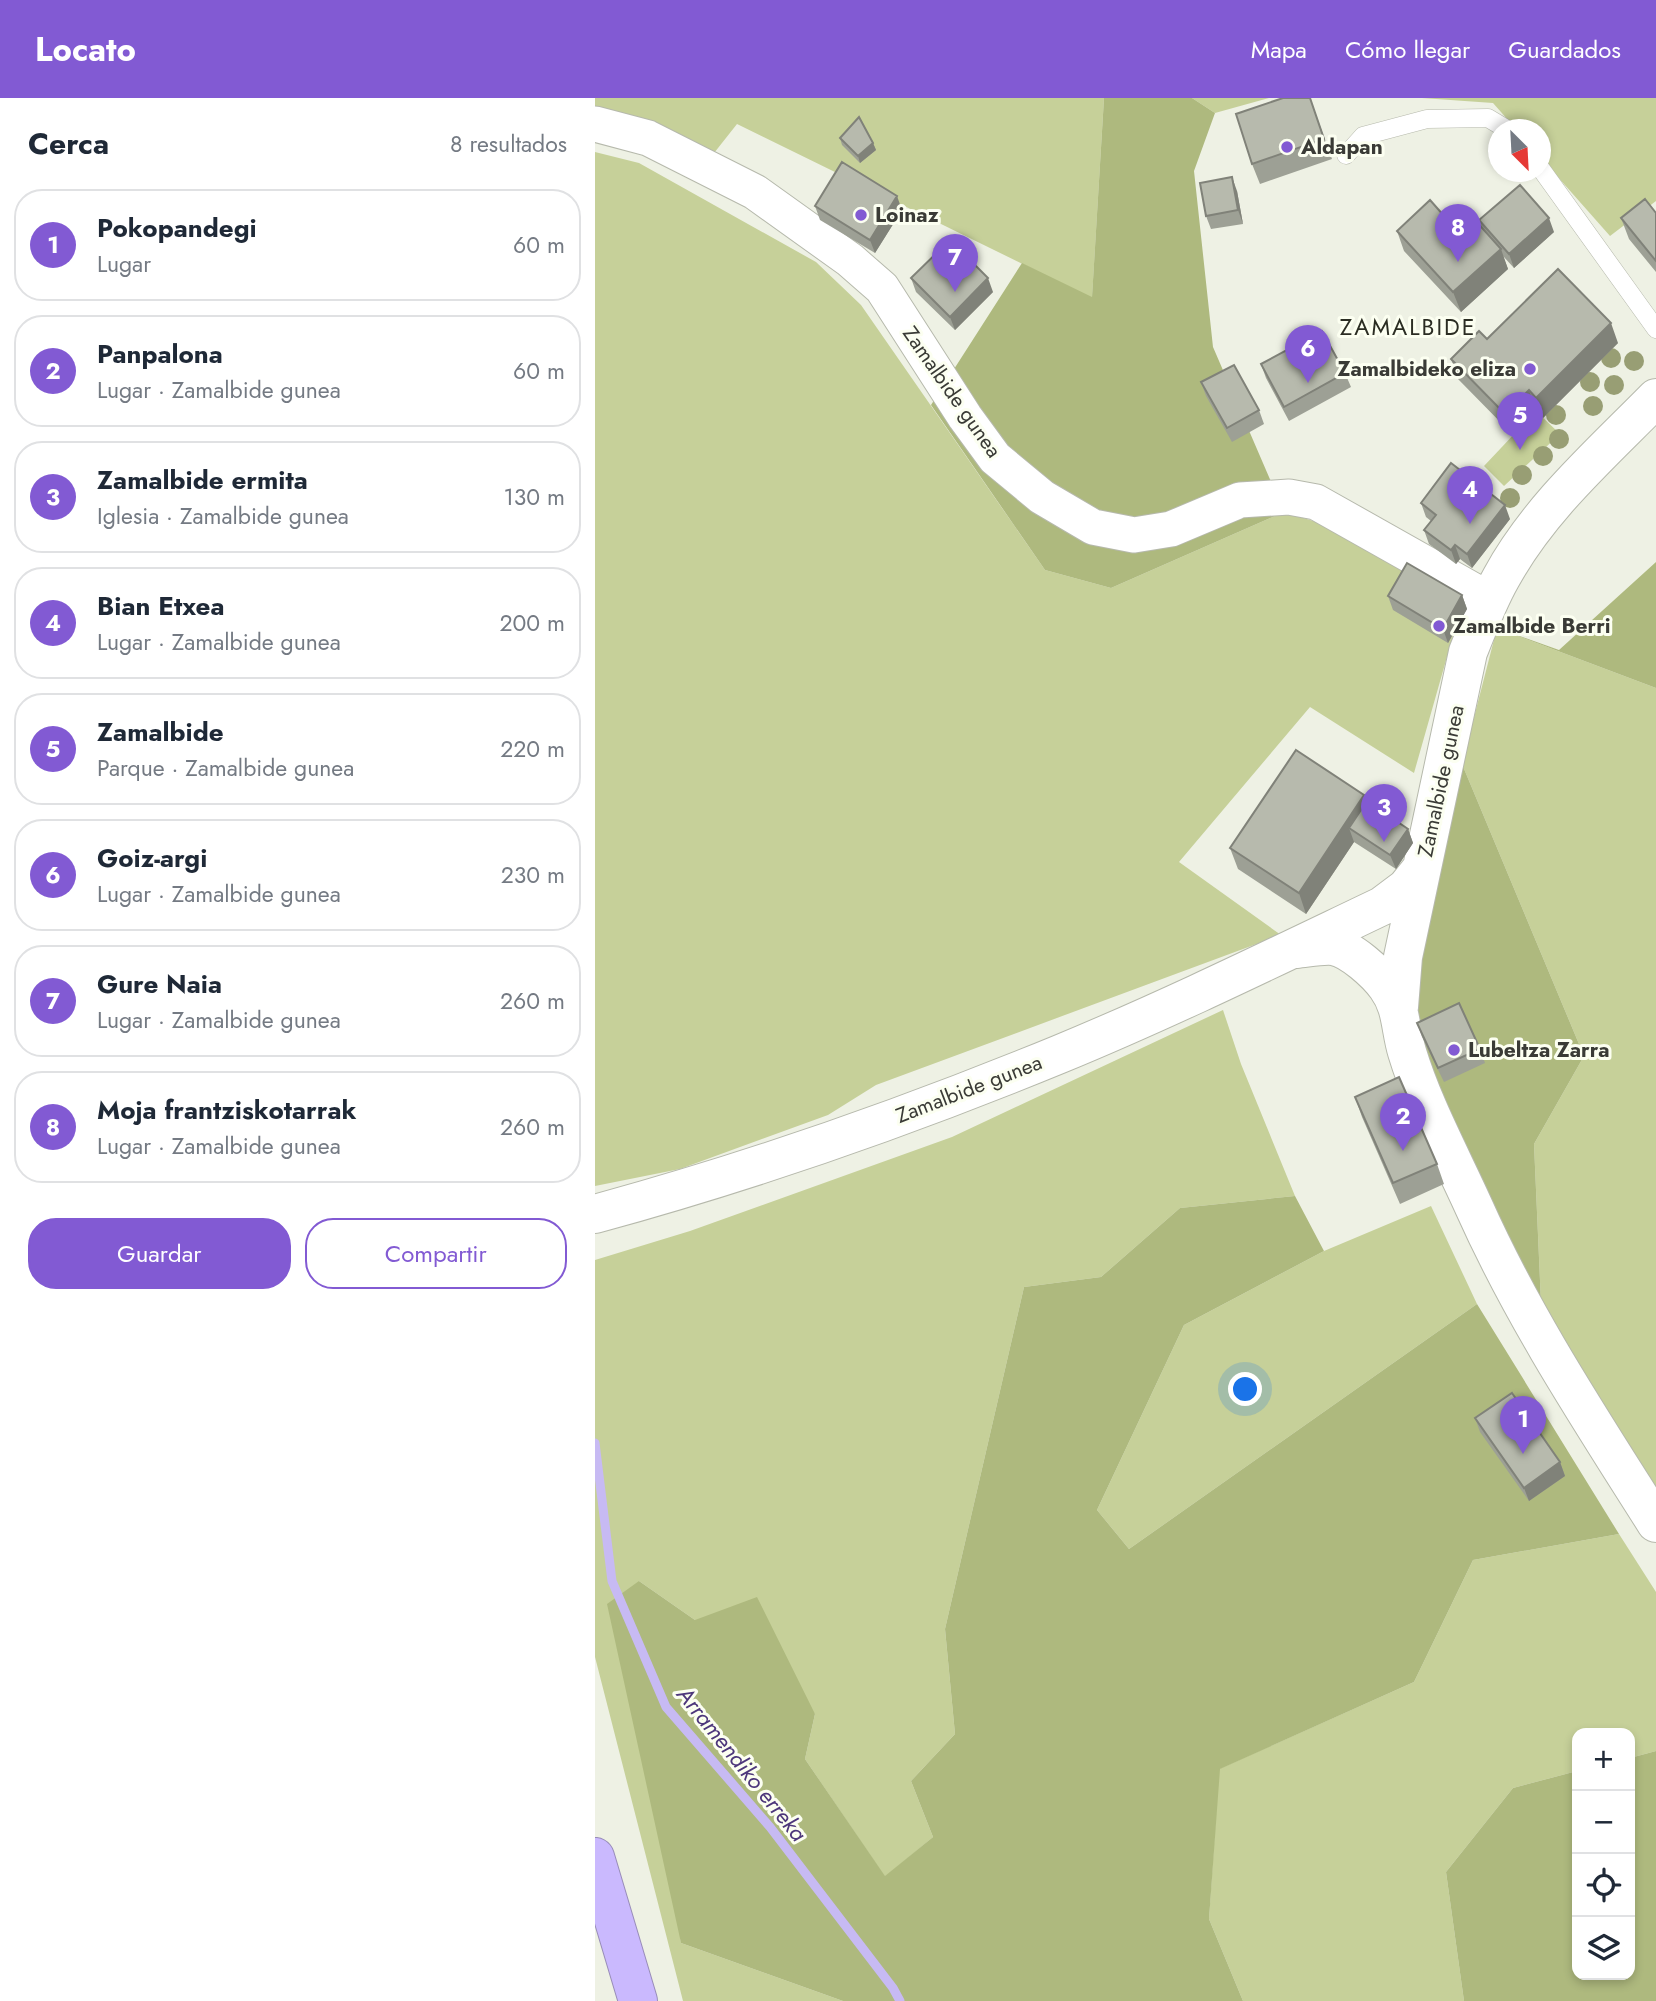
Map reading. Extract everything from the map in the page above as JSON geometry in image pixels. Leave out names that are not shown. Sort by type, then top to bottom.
[{"type":"highway","points":[[595,1857],[638,2001]]},
{"type":"street","name":"Zamalbide gunea","points":[[595,124],[648,138],[755,192],[851,260],[882,288],[965,417],[995,458],[1042,497],[1093,527],[1134,535],[1171,529],[1240,500],[1289,497],[1316,502],[1490,600]]},
{"type":"street","name":"Zamalbide gunea","points":[[1399,1007],[1403,957],[1468,652],[1490,600],[1523,542],[1556,500],[1656,398]]},
{"type":"street","name":"Zamalbide gunea","points":[[595,1214],[859,1131],[957,1095],[1147,1016],[1397,897],[1422,868]]},
{"type":"street","points":[[1290,949],[1334,946],[1390,930],[1404,921],[1414,908]]},
{"type":"street","points":[[1334,946],[1357,958],[1374,972],[1399,1007],[1406,1050],[1476,1213],[1538,1334],[1656,1523]]},
{"type":"lane","points":[[1346,155],[1363,136],[1427,119],[1490,119]]},
{"type":"lane","points":[[1550,182],[1656,329]]},
{"type":"green space","points":[[595,98],[1104,98],[1092,298],[737,124],[703,167],[595,119]]},
{"type":"green space","points":[[1104,98],[1192,98],[1215,113],[1194,171],[1213,347],[1284,512],[1111,588],[1045,570],[931,405],[1022,263],[1092,297]]},
{"type":"green space","points":[[1192,98],[1269,98],[1215,113]]},
{"type":"green space","points":[[1422,98],[1656,98],[1656,201],[1610,236],[1551,169],[1551,119],[1507,119],[1493,103]]},
{"type":"green space","points":[[595,152],[639,163],[816,262],[861,305],[1045,570],[1111,588],[1284,512],[1336,528],[1462,604],[1414,773],[1310,707],[1179,862],[1281,935],[876,1085],[828,1115],[680,1169],[595,1186]]},
{"type":"green space","points":[[1536,411],[1560,434],[1504,486],[1484,466]]},
{"type":"green space","points":[[1656,562],[1656,688],[1497,628],[1559,650]]},
{"type":"green space","points":[[1497,628],[1656,688],[1656,1501],[1542,1326],[1534,1144],[1584,1056],[1462,764]]},
{"type":"green space","points":[[1462,764],[1584,1056],[1534,1144],[1542,1326],[1412,1022],[1423,912]]},
{"type":"green space","points":[[1223,1010],[1241,1064],[1295,1196],[1180,1208],[1101,1277],[1024,1287],[945,1629],[955,1734],[911,1781],[933,1837],[885,1877],[805,1759],[815,1714],[695,1620],[639,1581],[681,1943],[843,2001],[683,2001],[595,1657],[595,1260],[690,1231],[952,1137]]},
{"type":"green space","points":[[1295,1196],[1324,1251],[1184,1325],[1097,1510],[1129,1549],[1477,1304],[1619,1534],[1473,1560],[1414,1682],[1220,1769],[1209,1919],[1243,2001],[843,2001],[681,1943],[607,1604],[639,1581],[695,1620],[757,1597],[815,1714],[805,1759],[885,1876],[933,1837],[911,1781],[955,1734],[945,1629],[1024,1287],[1101,1277],[1180,1208]]},
{"type":"green space","points":[[1431,1206],[1477,1304],[1129,1549],[1097,1510],[1184,1325],[1324,1251]]},
{"type":"green space","points":[[1619,1534],[1656,1592],[1656,1751],[1635,1757],[1635,1728],[1572,1728],[1572,1772],[1513,1788],[1446,1872],[1464,2001],[1243,2001],[1209,1919],[1219,1769],[1414,1682],[1473,1560]]},
{"type":"green space","points":[[1656,1751],[1656,2001],[1464,2001],[1446,1872],[1513,1788],[1572,1772],[1572,1980],[1635,1980],[1635,1757]]},
{"type":"building","points":[[1283,98],[1310,98],[1324,139],[1252,164],[1236,114]]},
{"type":"building","points":[[859,117],[873,143],[858,156],[840,138]]},
{"type":"building","name":"Loinaz","points":[[842,162],[897,196],[870,240],[815,206]]},
{"type":"building","points":[[1232,177],[1238,210],[1206,216],[1200,183]]},
{"type":"building","points":[[1520,185],[1549,218],[1509,254],[1479,220]]},
{"type":"building","points":[[1645,199],[1656,213],[1656,261],[1621,218]]},
{"type":"building","points":[[1430,200],[1460,234],[1475,220],[1501,249],[1453,292],[1397,231]]},
{"type":"building","points":[[950,240],[988,278],[950,317],[911,278]]},
{"type":"building","name":"Zamalbideko eliza","points":[[1558,269],[1611,323],[1536,398],[1529,390],[1505,414],[1451,359],[1479,331],[1487,339]]},
{"type":"building","points":[[1322,331],[1345,373],[1284,407],[1261,364]]},
{"type":"building","points":[[1234,365],[1259,410],[1227,428],[1201,382]]},
{"type":"building","points":[[1451,463],[1505,505],[1467,554],[1455,545],[1451,550],[1424,530],[1436,515],[1421,503]]},
{"type":"building","name":"Zamalbide Berri","points":[[1407,563],[1462,595],[1443,629],[1388,596]]},
{"type":"building","points":[[1296,750],[1364,795],[1299,893],[1230,848]]},
{"type":"building","points":[[1367,801],[1408,829],[1390,855],[1349,828]]},
{"type":"building","name":"Lubeltza Zarra","points":[[1459,1003],[1480,1049],[1438,1068],[1417,1023]]},
{"type":"building","points":[[1399,1077],[1437,1164],[1393,1183],[1355,1097]]},
{"type":"building","points":[[1512,1393],[1560,1462],[1524,1488],[1475,1418]]},
{"type":"waterway","name":"Arramendiko erreka","points":[[595,1443],[612,1581],[666,1707],[770,1827],[893,1988],[900,2001]]},
{"type":"place","name":"Aldapan","points":[[1287,147]]},
{"type":"place","name":"Loinaz","points":[[861,215]]},
{"type":"place","name":"Moja frantziskotarrak","points":[[1458,262]]},
{"type":"place","name":"Gure Naia","points":[[955,292]]},
{"type":"place","name":"Zamalbideko eliza","points":[[1530,369]]},
{"type":"place","name":"Goiz-argi","points":[[1308,383]]},
{"type":"place","name":"Zamalbide","points":[[1520,450]]},
{"type":"place","name":"Bian Etxea","points":[[1470,524]]},
{"type":"place","name":"Zamalbide Berri","points":[[1439,626]]},
{"type":"place","name":"Zamalbide ermita","points":[[1384,842]]},
{"type":"place","name":"Lubeltza Zarra","points":[[1454,1050]]},
{"type":"place","name":"Panpalona","points":[[1403,1151]]},
{"type":"place","name":"Pokopandegi","points":[[1523,1454]]},
{"type":"district","name":"ZAMALBIDE","points":[[1408,327]]}]
